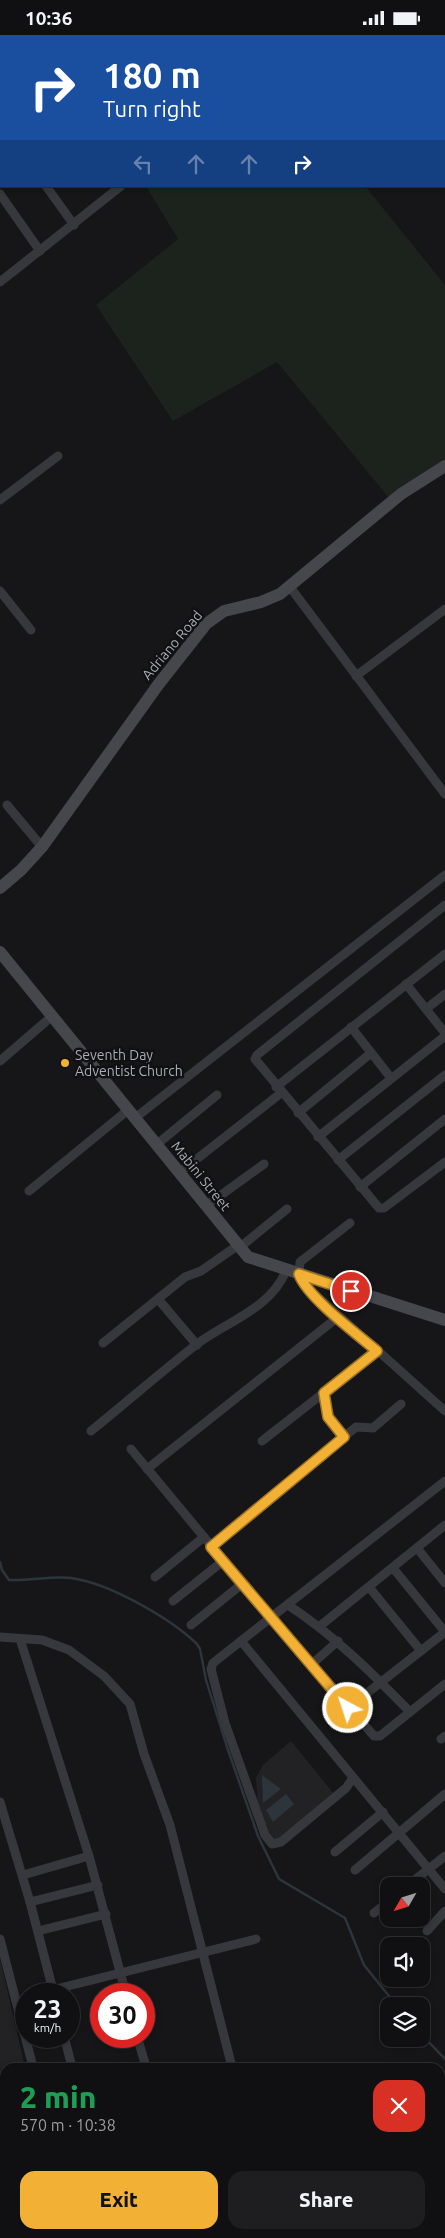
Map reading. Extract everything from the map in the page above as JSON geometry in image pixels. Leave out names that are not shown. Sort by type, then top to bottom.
[{"type":"street","points":[[47,187],[74,225]]},
{"type":"street","points":[[2,277],[74,225],[115,188]]},
{"type":"street","points":[[0,194],[40,251]]},
{"type":"street","points":[[0,499],[58,456]]},
{"type":"street","name":"Adriano Road","points":[[0,888],[21,871],[42,847],[158,685],[206,624],[224,611],[271,599],[290,587],[400,494],[445,466]]},
{"type":"street","points":[[290,587],[445,794]]},
{"type":"street","points":[[0,591],[31,630]]},
{"type":"street","points":[[356,676],[445,609]]},
{"type":"street","points":[[7,805],[42,847]]},
{"type":"street","points":[[28,1191],[445,875]]},
{"type":"street","points":[[445,905],[257,1055],[255,1061],[377,1207],[384,1208],[445,1161]]},
{"type":"street","name":"Mabini Street","points":[[0,952],[238,1247],[253,1260],[445,1320]]},
{"type":"street","points":[[179,1173],[351,1027],[445,953]]},
{"type":"street","points":[[318,1137],[445,1035],[406,984]]},
{"type":"street","points":[[426,1009],[445,994]]},
{"type":"street","points":[[0,1060],[51,1017]]},
{"type":"street","points":[[351,1027],[391,1078]]},
{"type":"street","points":[[298,1113],[371,1053]]},
{"type":"street","points":[[338,1160],[445,1075]]},
{"type":"street","points":[[156,1145],[217,1095]]},
{"type":"street","points":[[360,1187],[445,1119]]},
{"type":"street","points":[[206,1206],[264,1164]]},
{"type":"street","points":[[103,1343],[184,1277],[201,1271],[238,1247],[287,1209]]},
{"type":"street","points":[[91,1431],[196,1345],[230,1321],[248,1314],[259,1306],[278,1285],[293,1273],[303,1259],[350,1223]]},
{"type":"street","points":[[293,1273],[338,1317],[445,1411]]},
{"type":"street","points":[[158,1299],[196,1345]]},
{"type":"street","points":[[147,1469],[338,1317]]},
{"type":"street","points":[[262,1441],[377,1351]]},
{"type":"street","points":[[324,1393],[328,1417],[344,1437]]},
{"type":"street","points":[[211,1547],[356,1427],[373,1428],[401,1404]]},
{"type":"street","points":[[131,1449],[271,1619],[375,1737],[445,1684]]},
{"type":"street","points":[[354,1778],[346,1788],[281,1842],[276,1844],[269,1841],[225,1723],[211,1669],[213,1663],[445,1481]]},
{"type":"street","points":[[320,1626],[416,1548],[443,1530]]},
{"type":"street","points":[[155,1577],[204,1537]]},
{"type":"street","points":[[416,1548],[445,1583]]},
{"type":"street","points":[[173,1601],[223,1561]]},
{"type":"street","points":[[348,1708],[445,1632],[393,1567]]},
{"type":"street","points":[[191,1625],[242,1584]]},
{"type":"street","points":[[369,1587],[421,1651]]},
{"type":"street","points":[[288,1605],[320,1626],[338,1641],[410,1712]]},
{"type":"street","points":[[0,1637],[42,1640],[69,1650],[104,1676],[130,1704],[144,1754],[170,1825],[231,2063]]},
{"type":"street","points":[[20,1639],[98,1885],[123,1983]]},
{"type":"street","points":[[241,1641],[445,1889]]},
{"type":"street","points":[[312,1664],[338,1641]]},
{"type":"street","points":[[355,1870],[445,1794]]},
{"type":"street","points":[[0,1802],[23,1875],[51,1983]]},
{"type":"street","points":[[335,1852],[382,1812]]},
{"type":"street","points":[[419,1877],[445,1855]]},
{"type":"street","points":[[23,1875],[89,1857]]},
{"type":"street","points":[[30,1902],[98,1885]]},
{"type":"street","points":[[374,1913],[380,1908]]},
{"type":"street","points":[[427,1931],[445,1911]]},
{"type":"street","points":[[38,1931],[106,1914]]},
{"type":"street","points":[[0,1939],[15,1996]]},
{"type":"street","points":[[80,1983],[256,1939]]},
{"type":"street","points":[[28,2048],[32,2063]]},
{"type":"street","points":[[67,2048],[71,2063]]},
{"type":"street","points":[[140,2048],[145,2063]]},
{"type":"shaded area","points":[[147,187],[366,187],[445,285],[445,467],[395,505],[277,362],[173,421],[96,305],[178,239]]},
{"type":"shaded area","points":[[291,1741],[334,1794],[277,1840],[271,1839],[258,1807],[256,1778],[263,1765]]},
{"type":"shaded area","points":[[262,1775],[281,1789],[263,1803]]},
{"type":"shaded area","points":[[286,1794],[294,1804],[273,1822],[266,1810]]},
{"type":"shaded area","points":[[0,1959],[15,2024],[15,2048],[21,2048],[24,2063],[0,2063]]},
{"type":"waterway","points":[[0,1562],[2,1570],[9,1580],[71,1578],[86,1581],[120,1594],[171,1623],[197,1644],[227,1747],[258,1836],[279,1879],[345,1918],[364,1965],[390,1997]]},
{"type":"waterway","points":[[430,2043],[445,2059]]},
{"type":"place","name":"Seventh Day Adventist Church","points":[[65,1063]]},
{"type":"route","points":[[348,1708],[211,1547],[282,1486],[344,1437],[328,1417],[324,1393],[377,1351],[314,1295],[300,1279],[299,1274],[351,1291]]}]
